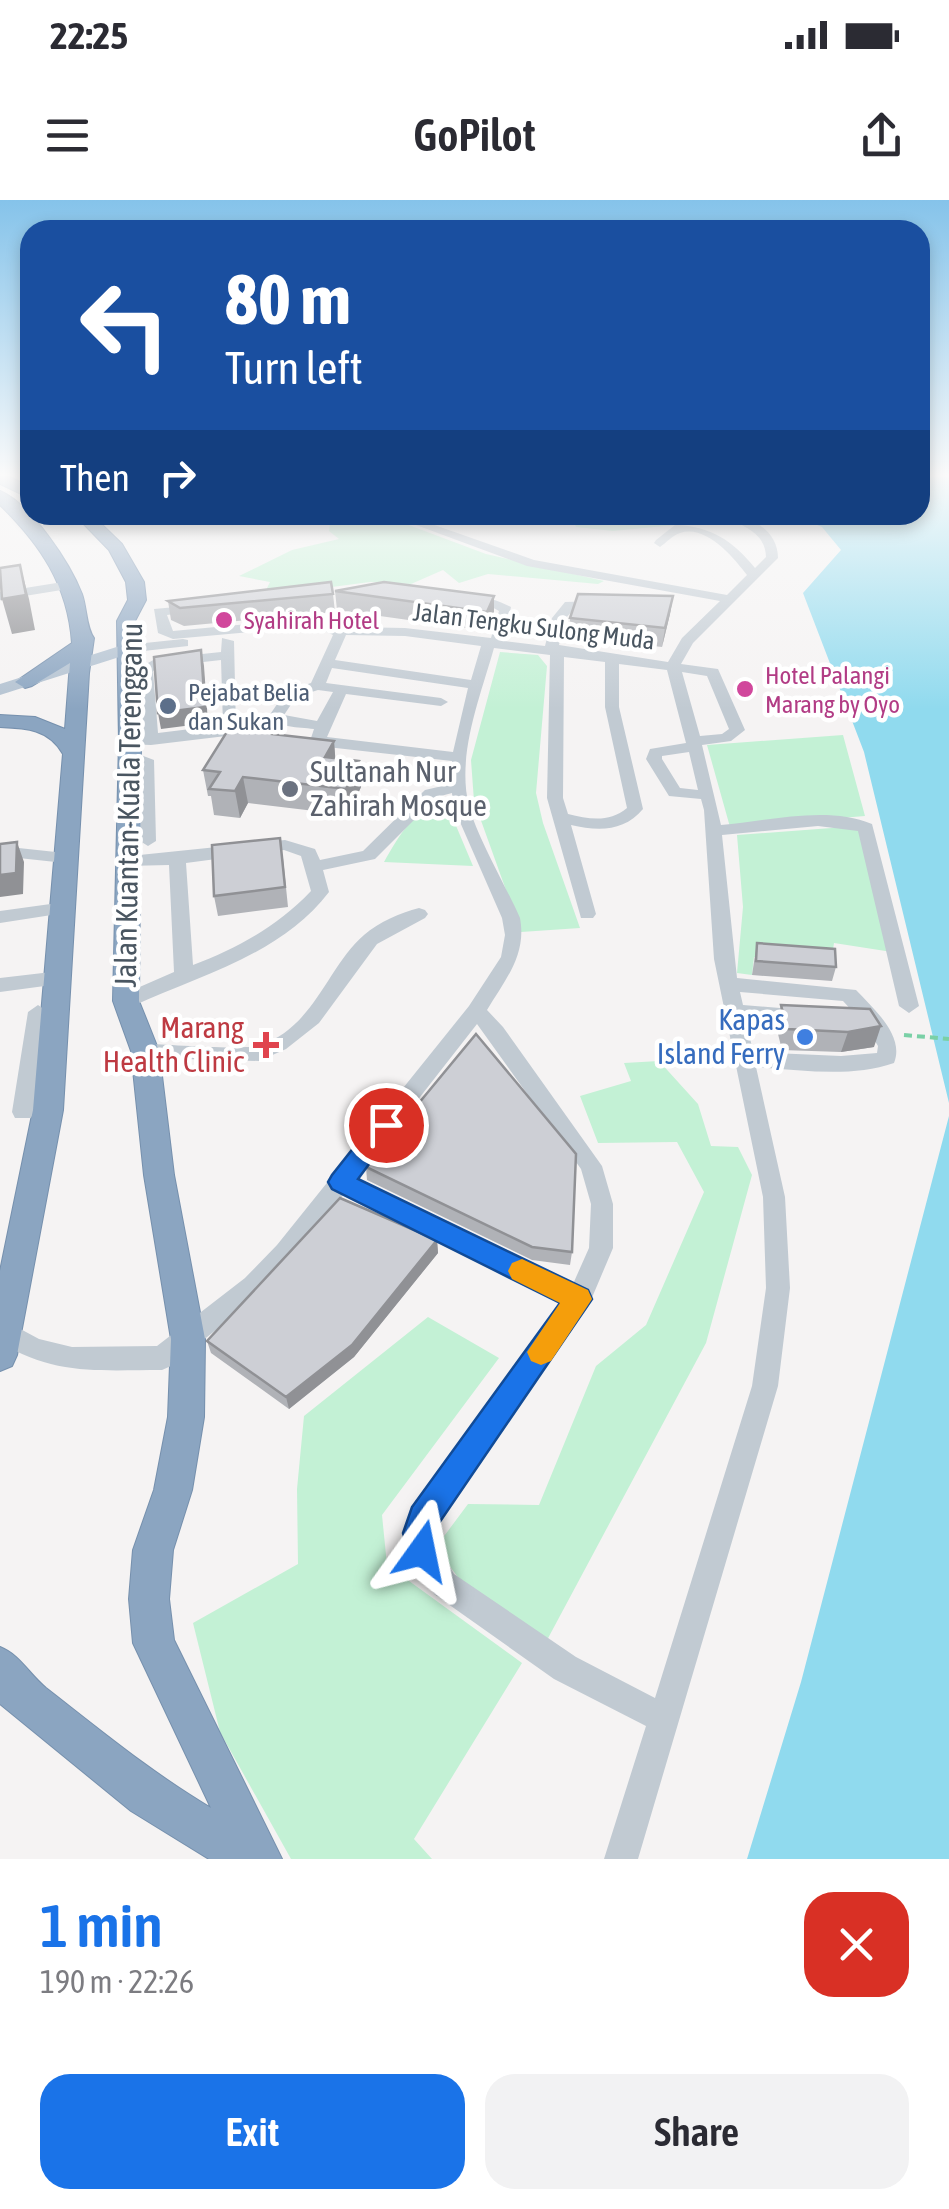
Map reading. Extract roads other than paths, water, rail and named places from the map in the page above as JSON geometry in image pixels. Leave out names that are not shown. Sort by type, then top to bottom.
[{"type":"highway","name":"Jalan Kuantan-Kuala Terengganu","points":[[2,1338],[60,978],[66,908],[65,858],[85,638],[69,585],[52,554]]},
{"type":"highway","name":"Jalan Kuantan-Kuala Terengganu","points":[[120,554],[135,582],[137,600],[126,622],[137,746],[136,806],[126,861],[126,1002],[145,1051],[158,1176],[188,1339],[186,1417],[173,1490],[153,1550],[149,1599],[154,1642],[255,1859]]},
{"type":"highway","points":[[24,682],[74,652],[85,638]]},
{"type":"highway","points":[[0,720],[54,729],[68,739],[75,757]]},
{"type":"highway","name":"Jalan Kuantan-Kuala Terengganu","points":[[0,1668],[16,1691],[146,1795],[255,1859]]},
{"type":"main road","points":[[0,690],[126,654]]},
{"type":"main road","points":[[0,700],[80,668]]},
{"type":"street","points":[[508,554],[532,563],[730,599]]},
{"type":"street","points":[[738,554],[756,577]]},
{"type":"street","points":[[621,1859],[765,1386],[774,1342],[777,1226],[729,984],[715,831],[673,666],[687,641],[756,577],[772,554]]},
{"type":"street","points":[[0,596],[69,585]]},
{"type":"street","points":[[656,603],[666,588]]},
{"type":"street","points":[[2,1338],[72,1359],[162,1358],[188,1339],[263,1276],[476,1011],[510,957],[514,935],[511,918],[461,806],[458,788],[460,757],[478,686],[506,610],[493,602],[458,599]]},
{"type":"street","points":[[587,914],[558,816],[554,649],[559,618],[570,605],[608,606]]},
{"type":"street","points":[[166,639],[159,612],[205,606]]},
{"type":"street","points":[[126,622],[145,639],[166,639],[173,635],[345,618],[317,686]]},
{"type":"street","name":"Jalan Tengku Sulong Muda","points":[[126,654],[166,639],[210,642],[227,648],[345,618],[405,632],[495,640],[673,666],[716,675],[738,730],[726,738],[693,744]]},
{"type":"street","name":"Jalan Tengku Sulong Muda","points":[[126,654],[210,642]]},
{"type":"street","points":[[227,648],[231,726],[219,733],[137,746],[146,670],[155,663],[227,648]]},
{"type":"street","points":[[558,816],[602,824],[622,820],[635,809],[612,707],[612,657]]},
{"type":"street","points":[[327,663],[478,686]]},
{"type":"street","points":[[322,726],[283,721],[276,716],[291,694],[317,686],[441,702]]},
{"type":"street","points":[[342,689],[318,740],[460,757]]},
{"type":"street","points":[[693,744],[655,752],[654,759],[675,793],[708,795]]},
{"type":"street","points":[[312,866],[369,855],[431,793],[458,788]]},
{"type":"street","points":[[136,806],[148,841]]},
{"type":"street","points":[[715,831],[839,822],[860,823],[866,828],[909,1006]]},
{"type":"street","points":[[126,861],[177,859],[285,845],[309,854],[320,892],[302,914],[238,957],[184,975],[126,1002]]},
{"type":"street","points":[[0,850],[65,858]]},
{"type":"street","points":[[177,859],[184,975]]},
{"type":"street","points":[[0,917],[66,908]]},
{"type":"street","points":[[145,1051],[259,1054],[283,1045],[334,992],[342,973],[375,935],[419,914]]},
{"type":"street","points":[[0,985],[60,978]]},
{"type":"street","points":[[729,984],[838,992],[856,999],[888,1046],[886,1058],[881,1060],[841,1064],[744,1059]]},
{"type":"street","points":[[476,1011],[496,1032],[591,1166],[602,1204],[600,1248],[578,1299],[424,1518],[419,1533],[422,1551],[444,1584],[459,1595],[565,1668],[664,1718]]},
{"type":"street","points":[[734,1011],[871,1019]]},
{"type":"street","points":[[0,1114],[36,1111],[38,1012]]},
{"type":"street","points":[[341,1182],[578,1299]]},
{"type":"water","points":[[837,554],[949,554],[949,1103],[864,752],[803,593]]},
{"type":"water","points":[[949,1116],[949,1859],[747,1859],[801,1682]]},
{"type":"place","name":"Syahirah Hotel","points":[[224,620]]},
{"type":"place","name":"Hotel Palangi Marang by Oyo","points":[[745,689]]},
{"type":"place","name":"Pejabat Belia dan Sukan","points":[[168,706]]},
{"type":"place","name":"Sultanah Nur Zahirah Mosque","points":[[290,789]]},
{"type":"place","name":"Kapas Island Ferry","points":[[805,1037]]},
{"type":"place","name":"Marang Health Clinic","points":[[266,1045]]}]
